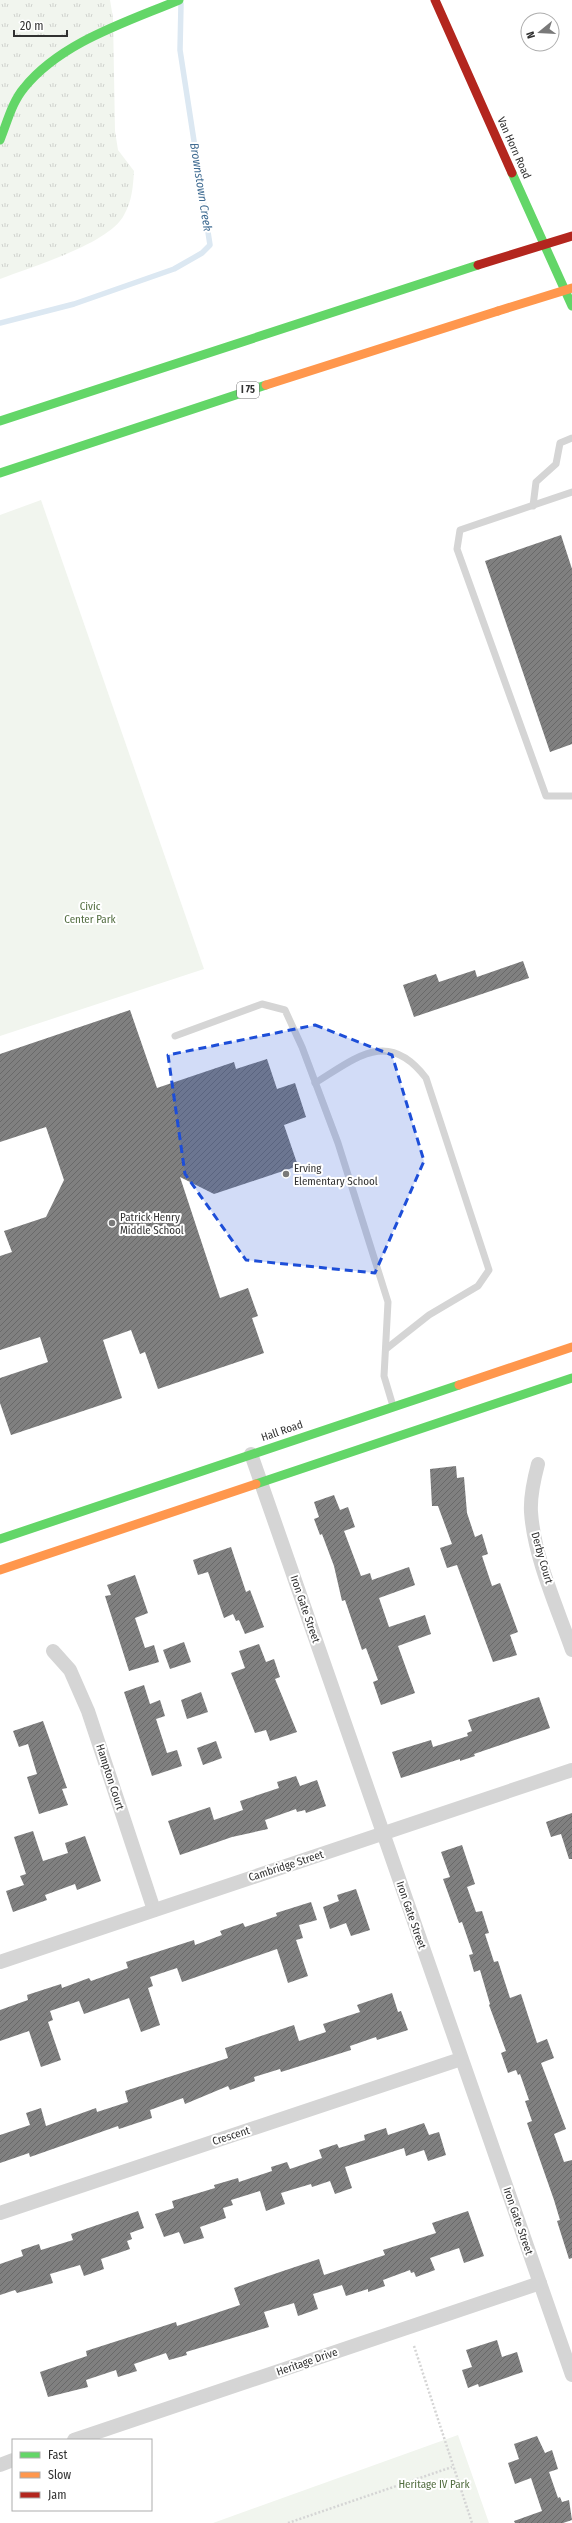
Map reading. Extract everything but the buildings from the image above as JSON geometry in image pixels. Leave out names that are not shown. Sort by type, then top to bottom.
[{"type":"main road","points":[[0,140],[23,88],[45,65],[72,50],[179,0]]},
{"type":"main road","name":"Van Horn Road","points":[[435,0],[572,306]]},
{"type":"main road","points":[[0,421],[478,265],[572,236]]},
{"type":"main road","name":"I 75","points":[[0,473],[237,394],[572,288]]},
{"type":"main road","name":"Hall Road","points":[[0,1539],[251,1454],[394,1410],[572,1347]]},
{"type":"main road","points":[[0,1570],[261,1482],[401,1431],[572,1378]]},
{"type":"street","name":"Iron Gate Street","points":[[251,1454],[572,2375]]},
{"type":"street","name":"Derby Court","points":[[538,1464],[533,1485],[531,1511],[535,1542],[572,1650]]},
{"type":"street","name":"Hampton Court","points":[[53,1651],[70,1670],[88,1711],[154,1910]]},
{"type":"street","name":"Cambridge Street","points":[[0,1962],[572,1770]]},
{"type":"street","name":"Crescent","points":[[0,2213],[461,2059]]},
{"type":"street","name":"Heritage Drive","points":[[77,2439],[540,2283]]},
{"type":"street","points":[[0,2465],[12,2460]]},
{"type":"lane","points":[[533,506],[536,482],[556,464],[560,443],[572,438]]},
{"type":"lane","points":[[572,492],[460,530],[457,549],[546,796],[572,796]]},
{"type":"lane","points":[[175,1036],[262,1004],[285,1010],[316,1083],[338,1143],[388,1302],[384,1376],[394,1410]]},
{"type":"lane","points":[[316,1083],[361,1054],[384,1050],[414,1062],[426,1078],[489,1270],[478,1286],[429,1315],[386,1349]]},
{"type":"path","points":[[414,2346],[452,2467],[472,2523]]},
{"type":"path","points":[[288,2523],[452,2467]]},
{"type":"highlighted area","points":[[315,1025],[392,1055],[424,1161],[375,1273],[246,1260],[185,1174],[168,1055]]},
{"type":"green space","points":[[0,0],[110,0],[113,18],[115,131],[118,150],[134,171],[133,188],[129,204],[124,215],[116,226],[103,236],[86,245],[49,261],[0,279]]},
{"type":"green space","name":"Civic Center Park","points":[[41,500],[204,969],[0,1036],[0,515]]},
{"type":"green space","name":"Heritage IV Park","points":[[458,2435],[489,2523],[213,2523]]},
{"type":"waterway","name":"Brownstown Creek","points":[[0,323],[74,304],[174,269],[202,253],[210,245],[180,50],[181,4]]},
{"type":"traffic: fast","points":[[0,140],[13,106],[24,88],[39,72],[57,58],[96,35],[179,0]]},
{"type":"traffic: fast","points":[[512,173],[572,306]]},
{"type":"traffic: fast","points":[[0,421],[478,265]]},
{"type":"traffic: fast","points":[[0,473],[266,385]]},
{"type":"traffic: fast","points":[[256,1484],[572,1378]]},
{"type":"traffic: fast","points":[[0,1539],[459,1385]]},
{"type":"traffic: slow","points":[[498,311],[572,288]]},
{"type":"traffic: slow","points":[[266,385],[498,311]]},
{"type":"traffic: slow","points":[[459,1385],[572,1347]]},
{"type":"traffic: slow","points":[[0,1570],[256,1484]]},
{"type":"traffic: jam","points":[[435,0],[512,173]]},
{"type":"traffic: jam","points":[[478,265],[572,236]]},
{"type":"place","name":"Erving Elementary School","points":[[286,1174]]},
{"type":"place","name":"Patrick Henry Middle School","points":[[112,1223]]}]
